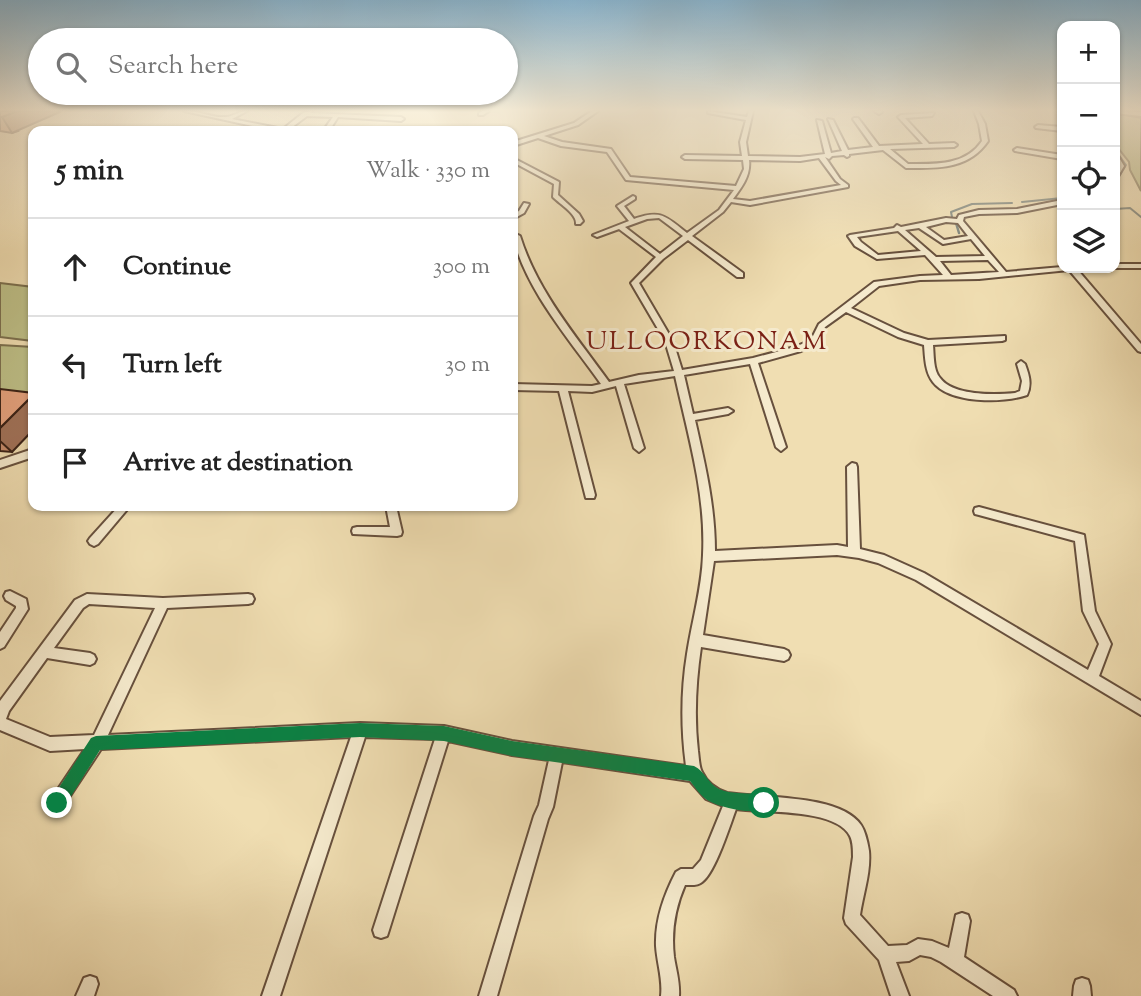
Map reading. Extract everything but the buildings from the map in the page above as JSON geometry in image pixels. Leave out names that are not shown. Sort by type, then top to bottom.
[{"type":"street","points":[[616,157],[628,179],[738,188]]},
{"type":"street","points":[[714,157],[774,160],[830,157]]},
{"type":"street","points":[[894,157],[906,166],[928,166],[969,157]]},
{"type":"street","points":[[746,158],[747,169],[738,188],[721,211],[660,257],[635,283],[669,341],[705,481],[709,556],[692,658],[689,737],[694,774],[711,794],[732,801],[800,805],[840,817],[852,825],[861,848],[852,918],[885,955],[900,996]]},
{"type":"street","points":[[729,200],[750,203],[846,186],[838,180],[826,158]]},
{"type":"street","points":[[1052,163],[1057,160]]},
{"type":"street","points":[[518,163],[557,183],[555,196],[577,215],[580,221],[578,223]]},
{"type":"street","points":[[633,198],[621,206],[633,222]]},
{"type":"street","points":[[960,221],[961,216],[969,213],[1017,211],[1057,203]]},
{"type":"street","points":[[518,215],[526,204]]},
{"type":"street","points":[[597,235],[621,225],[660,216],[740,275]]},
{"type":"street","points":[[616,217],[621,225],[660,257]]},
{"type":"street","points":[[924,253],[877,257],[858,244],[852,236],[946,220],[960,221],[1003,274]]},
{"type":"street","points":[[920,226],[943,242],[972,237]]},
{"type":"street","points":[[897,227],[934,259],[948,276]]},
{"type":"street","points":[[518,248],[532,275],[607,385]]},
{"type":"street","points":[[934,259],[990,257]]},
{"type":"street","points":[[1120,267],[1141,266]]},
{"type":"street","points":[[518,387],[592,389],[619,382],[778,356],[814,342],[822,326],[877,284],[948,276],[1057,269]]},
{"type":"street","points":[[1076,273],[1141,349]]},
{"type":"street","points":[[845,308],[901,335],[928,343],[1002,338]]},
{"type":"street","points":[[928,343],[932,375],[938,384],[950,391],[980,396],[1015,397],[1024,393],[1026,381],[1021,364]]},
{"type":"street","points":[[753,361],[782,447]]},
{"type":"street","points":[[619,382],[639,448]]},
{"type":"street","points":[[563,389],[590,495]]},
{"type":"street","points":[[690,418],[728,411]]},
{"type":"street","points":[[0,464],[28,455]]},
{"type":"street","points":[[852,467],[854,551]]},
{"type":"street","points":[[94,541],[121,511]]},
{"type":"street","points":[[357,531],[397,532],[392,511]]},
{"type":"street","points":[[979,511],[1080,538],[1089,611],[1105,644],[1091,679]]},
{"type":"street","points":[[709,556],[783,551],[854,551],[883,560],[940,588],[1141,708]]},
{"type":"street","points":[[0,643],[22,608],[22,603],[10,596]]},
{"type":"street","points":[[248,599],[163,603],[87,599],[61,625],[4,708],[0,721],[50,744],[360,730],[444,733],[557,755],[694,774]]},
{"type":"street","points":[[57,803],[96,743],[163,603]]},
{"type":"street","points":[[696,640],[784,655]]},
{"type":"street","points":[[43,652],[90,659]]},
{"type":"street","points":[[271,996],[360,730]]},
{"type":"street","points":[[381,930],[444,733]]},
{"type":"street","points":[[488,996],[533,842],[546,807],[557,755]]},
{"type":"street","points":[[670,996],[672,983],[666,959],[663,927],[672,896],[681,877],[697,877],[706,865],[732,801]]},
{"type":"street","points":[[955,960],[962,921]]},
{"type":"street","points":[[885,955],[909,953],[918,947],[932,949],[955,960],[1008,996]]},
{"type":"green space","points":[[1125,157],[1141,157],[1141,191]]},
{"type":"green space","points":[[0,283],[28,286],[28,340],[0,337]]},
{"type":"green space","points":[[0,345],[28,347],[28,398],[0,394]]},
{"type":"waterway","points":[[1120,157],[1126,165],[1120,175]]},
{"type":"waterway","points":[[1022,202],[1057,198]]},
{"type":"waterway","points":[[952,217],[951,212],[972,204],[1012,203]]},
{"type":"waterway","points":[[1120,209],[1130,208],[1141,217]]},
{"type":"waterway","points":[[956,223],[959,233]]},
{"type":"district","name":"ULLOORKONAM","points":[[707,340]]},
{"type":"route","points":[[57,803],[96,743],[360,730],[444,733],[512,748],[694,774],[711,794],[732,801],[764,803]]}]
